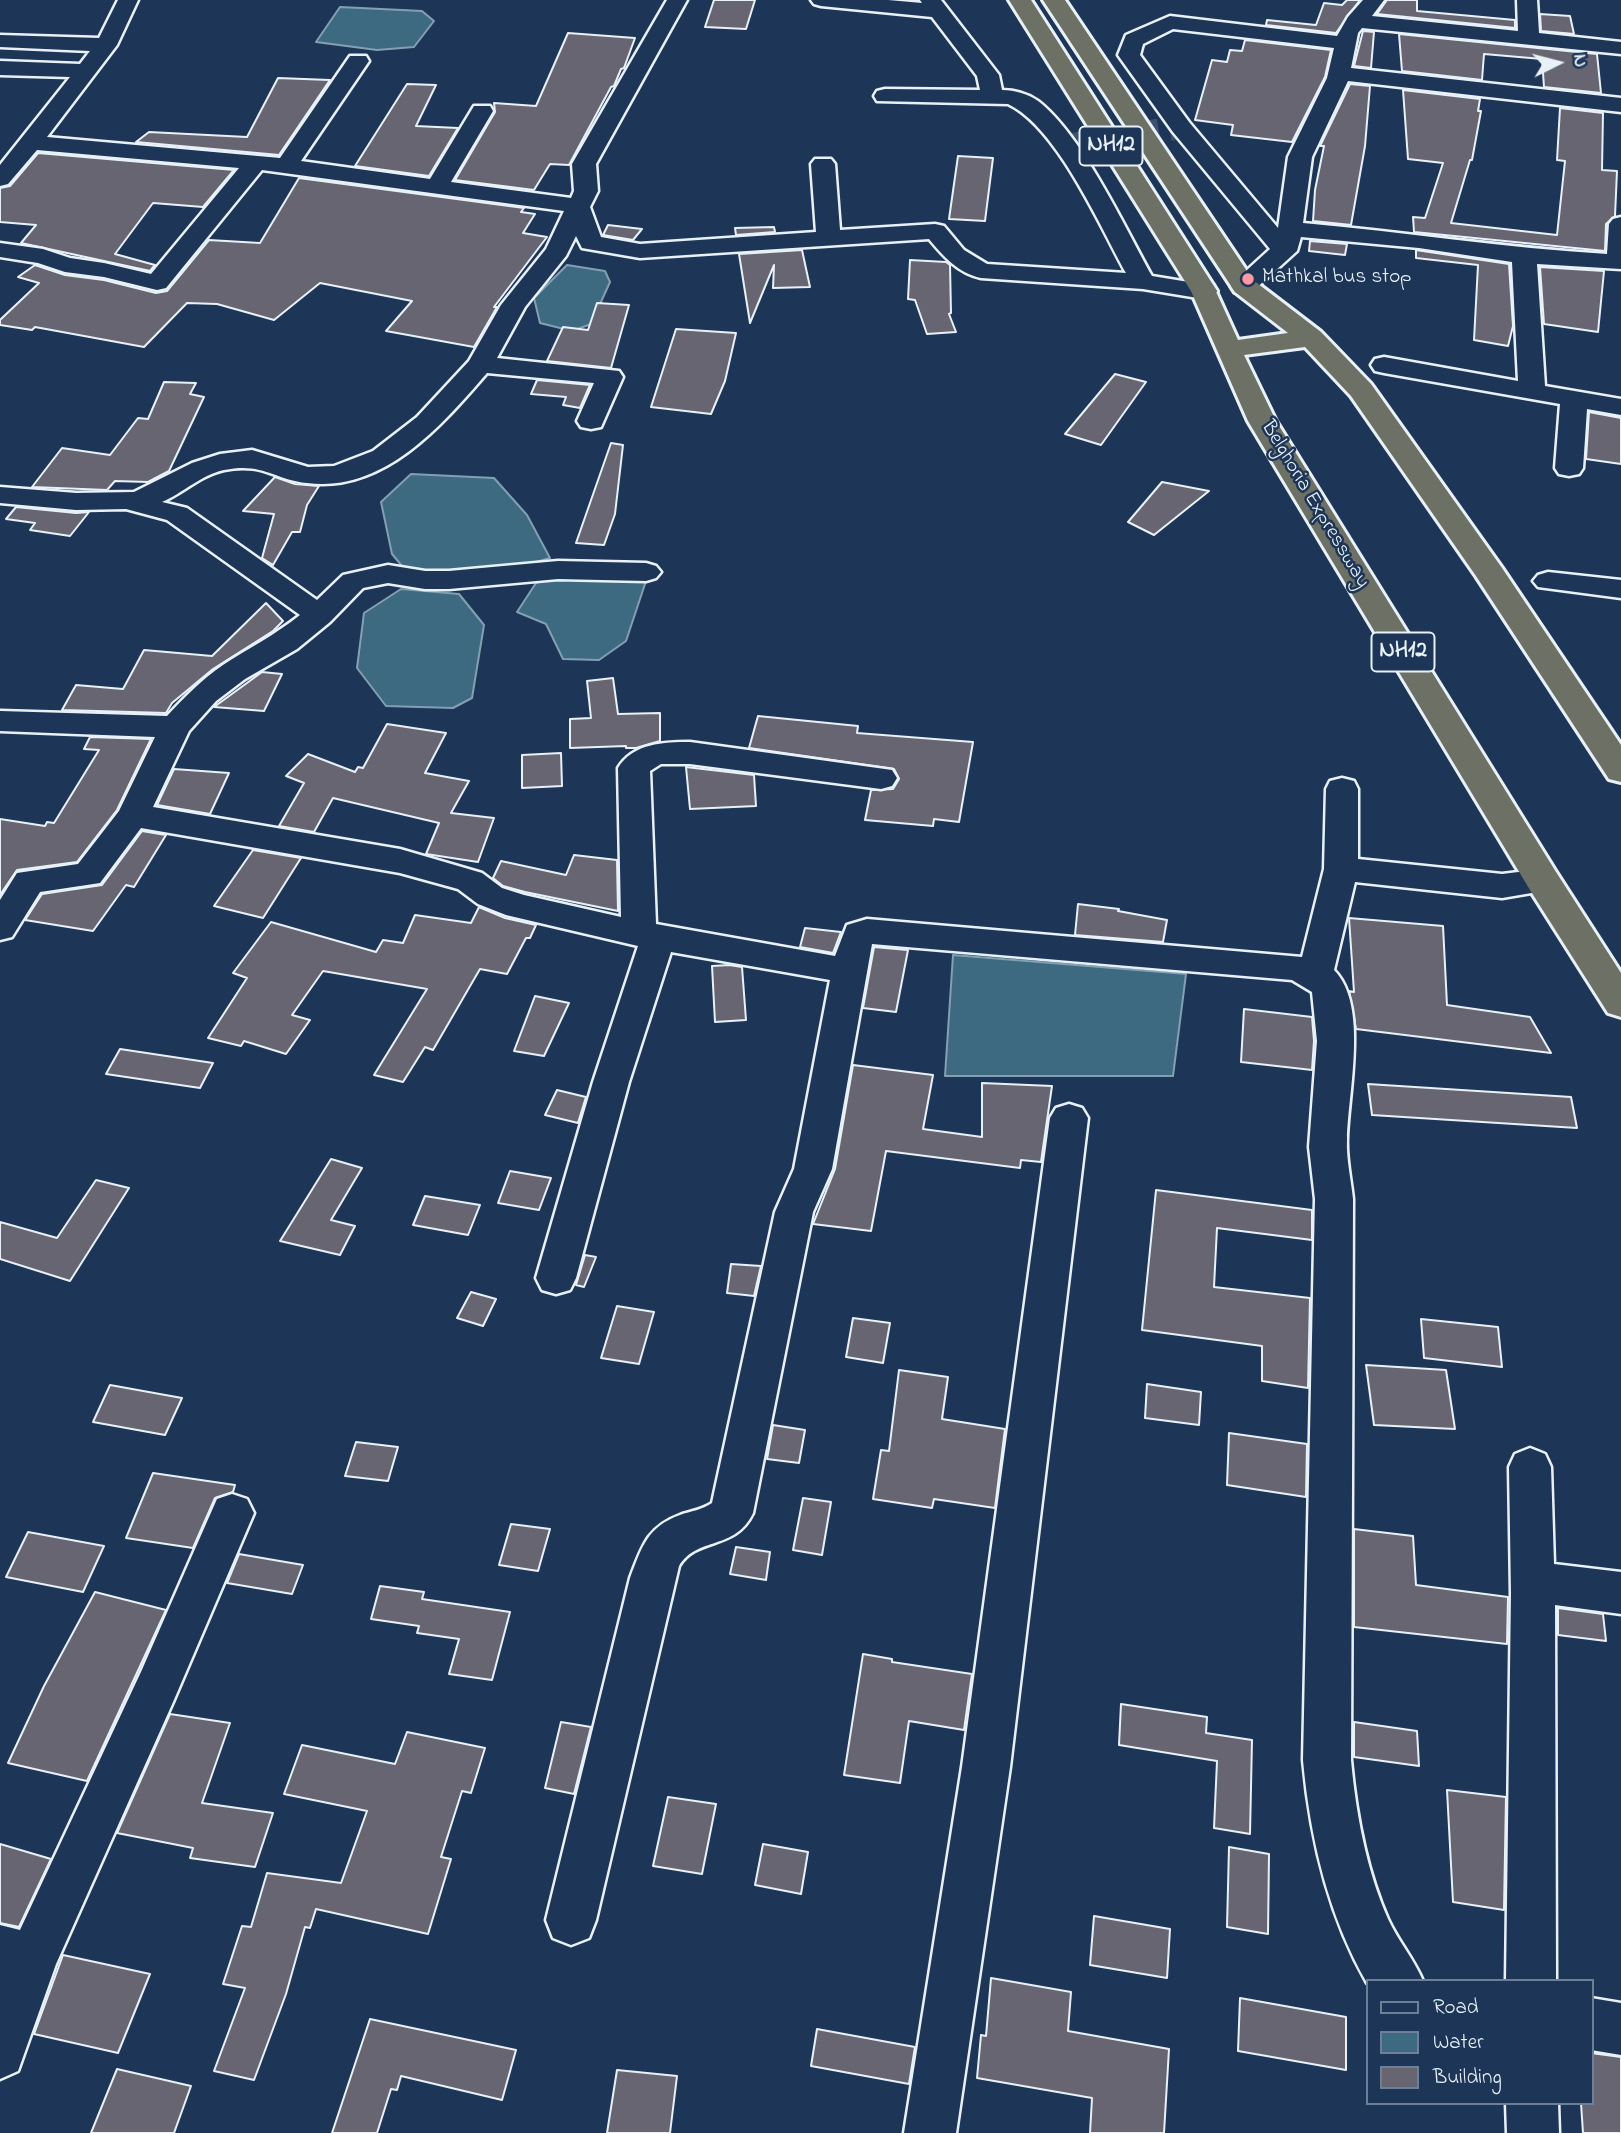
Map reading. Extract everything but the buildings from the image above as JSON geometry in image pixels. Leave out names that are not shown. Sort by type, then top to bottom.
[{"type":"highway","name":"Belghoria Expressway","points":[[1020,0],[1204,290],[1262,421],[1543,881],[1621,1003]]},
{"type":"highway","name":"NH12","points":[[1054,0],[1244,286],[1311,338],[1361,390],[1490,575],[1621,771]]},
{"type":"highway","points":[[1228,349],[1311,338]]},
{"type":"street","points":[[0,179],[106,45],[128,0]]},
{"type":"street","points":[[130,502],[162,492],[216,463],[252,458],[307,475],[358,470],[393,450],[448,402],[480,364],[514,305],[557,251],[586,191],[584,164],[677,0]]},
{"type":"street","points":[[821,0],[934,5],[988,75],[993,98]]},
{"type":"street","points":[[1244,286],[1288,239],[1300,158],[1338,78],[1344,43],[1355,21],[1374,0]]},
{"type":"street","points":[[1527,0],[1529,38]]},
{"type":"street","points":[[1355,21],[1616,48],[1618,81]]},
{"type":"street","points":[[1344,43],[1170,22],[1134,40],[1129,55],[1181,127],[1288,239],[1419,241],[1524,256],[1620,262],[1621,224]]},
{"type":"street","points":[[0,41],[106,45]]},
{"type":"street","points":[[286,166],[358,61]]},
{"type":"street","points":[[0,68],[85,71]]},
{"type":"street","points":[[1338,73],[1621,105]]},
{"type":"street","points":[[885,96],[1012,97],[1026,101],[1066,146],[1143,282]]},
{"type":"street","points":[[437,186],[482,111]]},
{"type":"street","points":[[31,142],[256,162],[578,206]]},
{"type":"street","points":[[0,250],[43,256],[65,265],[104,270],[156,283],[256,162]]},
{"type":"street","points":[[823,164],[829,239]]},
{"type":"street","points":[[578,206],[590,243],[639,251],[935,231],[955,255],[981,271],[1143,282],[1204,290]]},
{"type":"street","points":[[1524,256],[1532,392]]},
{"type":"street","points":[[480,364],[610,377],[591,421]]},
{"type":"street","points":[[1384,365],[1621,407]]},
{"type":"street","points":[[1569,468],[1574,399]]},
{"type":"street","points":[[0,495],[130,502],[177,514],[319,615]]},
{"type":"street","points":[[0,928],[11,892],[29,881],[88,875],[133,816],[175,727],[205,694],[234,672],[286,642],[354,581],[388,574],[425,580],[450,580],[558,570],[646,572]]},
{"type":"street","points":[[1548,581],[1621,589]]},
{"type":"street","points":[[0,721],[175,727]]},
{"type":"street","points":[[556,1278],[649,935],[634,768],[645,757],[665,753],[690,753],[881,778]]},
{"type":"street","points":[[1315,974],[1341,869],[1342,789]]},
{"type":"street","points":[[133,816],[400,861],[470,881],[490,896],[518,906],[649,935],[849,971]]},
{"type":"street","points":[[1341,869],[1502,886],[1543,881]]},
{"type":"street","points":[[571,1920],[652,1578],[664,1550],[678,1536],[717,1526],[731,1513],[794,1212],[813,1169],[854,945],[859,934],[867,931],[1293,967],[1315,974],[1328,987],[1333,1004],[1334,1029],[1327,1143],[1334,1199],[1327,1760],[1333,1814],[1346,1865],[1374,1949],[1396,1979]]},
{"type":"street","points":[[930,2133],[986,1767],[1069,1118]]},
{"type":"street","points":[[1530,1467],[1531,1979]]},
{"type":"street","points":[[0,2053],[16,1954],[157,1687],[232,1513]]},
{"type":"street","points":[[1532,1582],[1621,1593]]},
{"type":"street","points":[[1593,2024],[1621,2029]]},
{"type":"street","points":[[1532,2105],[1533,2133]]},
{"type":"water","points":[[340,7],[422,11],[434,21],[414,47],[377,50],[316,42]]},
{"type":"water","points":[[567,265],[605,271],[610,282],[591,324],[572,331],[540,323],[534,298]]},
{"type":"water","points":[[411,474],[494,478],[527,515],[550,558],[487,576],[407,572],[392,554],[381,502]]},
{"type":"water","points":[[561,572],[646,581],[626,641],[599,660],[563,659],[546,624],[517,612],[536,583]]},
{"type":"water","points":[[401,589],[459,594],[484,625],[472,698],[453,708],[386,706],[357,668],[364,613]]},
{"type":"water","points":[[953,955],[1186,974],[1173,1076],[945,1076]]},
{"type":"tunnel","points":[[1066,146],[1181,127]]},
{"type":"place","name":"Mathkal bus stop","points":[[1248,279]]}]
